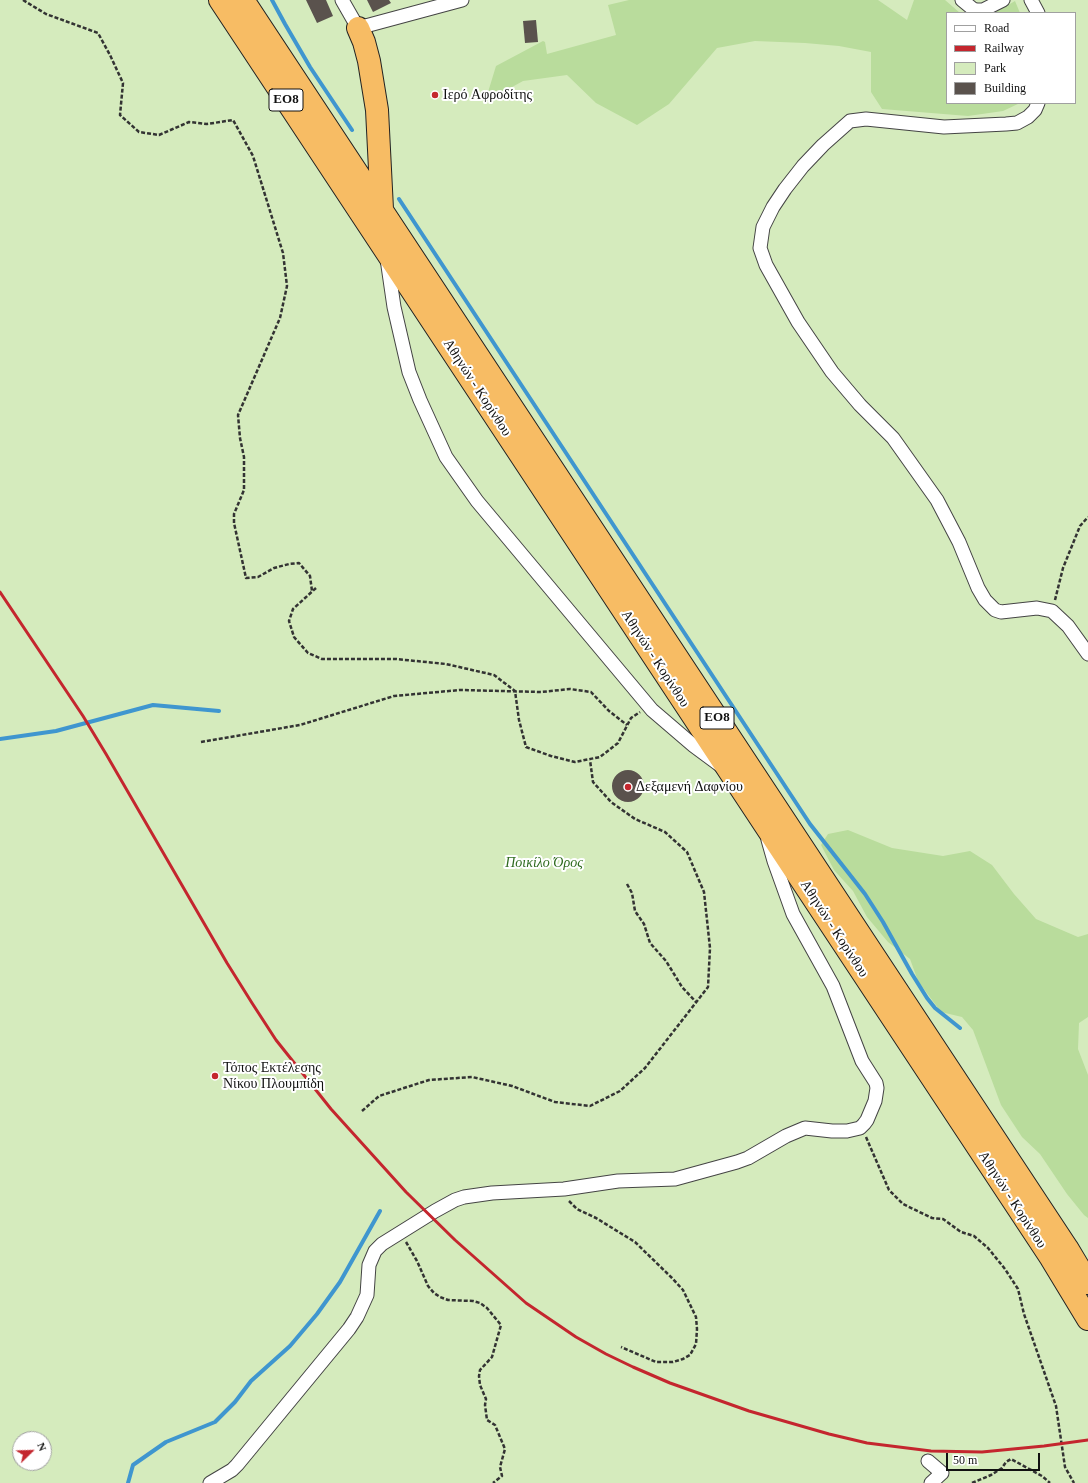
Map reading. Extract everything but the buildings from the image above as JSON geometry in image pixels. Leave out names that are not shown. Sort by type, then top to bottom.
[{"type":"highway","name":"Αθηνών - Κορίνθου","points":[[220,0],[1051,1258],[1088,1319]]},
{"type":"highway","name":"Αθηνών - Κορίνθου","points":[[243,0],[1063,1241],[1088,1283]]},
{"type":"highway","points":[[358,28],[369,61],[376,110],[382,209]]},
{"type":"street","points":[[342,0],[358,28],[462,0]]},
{"type":"street","points":[[962,0],[973,9],[977,10],[983,10],[1003,0]]},
{"type":"street","points":[[1031,0],[1037,12]]},
{"type":"street","points":[[1038,104],[1035,110],[1028,118],[1016,123],[1006,124],[944,127],[866,119],[850,121],[823,145],[803,166],[785,189],[773,207],[763,228],[760,248],[766,265],[798,322],[832,372],[860,405],[893,438],[937,500],[959,542],[978,588],[985,600],[996,610],[1001,612],[1037,608],[1052,612],[1068,626],[1088,654]]},
{"type":"street","points":[[386,252],[394,307],[409,372],[446,457],[476,501],[648,706],[711,760],[729,771]]},
{"type":"street","points":[[210,1483],[237,1465],[349,1329],[357,1317],[367,1295],[369,1265],[373,1255],[382,1244],[435,1211],[455,1200],[492,1193],[564,1189],[618,1181],[675,1179],[685,1177],[748,1158],[786,1136],[805,1128],[832,1131],[847,1130],[860,1128],[867,1120],[875,1101],[877,1088],[876,1083],[862,1061],[832,986],[793,914],[774,861],[763,823]]},
{"type":"street","points":[[928,1461],[942,1473],[931,1483]]},
{"type":"path","points":[[23,0],[46,14],[98,33],[123,83],[120,116],[138,132],[159,135],[189,122],[207,124],[233,120],[253,156],[283,253],[287,286],[280,318],[238,415],[240,438],[244,457],[245,477],[244,490],[234,514],[234,523],[246,578],[258,577],[274,568],[299,563],[310,576],[312,591]]},
{"type":"path","points":[[1052,612],[1063,568],[1080,526],[1088,517]]},
{"type":"path","points":[[316,588],[293,608],[289,621],[294,637],[308,653],[322,660],[396,659],[446,664],[494,675],[515,691],[519,720],[526,747],[551,756],[575,762],[600,757],[618,744],[631,718],[648,706]]},
{"type":"path","points":[[201,742],[300,725],[394,696],[460,690],[541,692],[570,689],[591,692],[627,725]]},
{"type":"path","points":[[362,1111],[379,1096],[429,1080],[472,1077],[512,1086],[555,1102],[590,1106],[620,1091],[645,1068],[708,987],[710,948],[704,892],[687,852],[665,832],[635,819],[611,802],[592,782],[590,760]]},
{"type":"path","points":[[627,884],[632,892],[635,910],[644,924],[650,943],[666,961],[682,987],[696,1002]]},
{"type":"path","points":[[860,1128],[870,1145],[889,1190],[903,1204],[932,1218],[944,1219],[962,1232],[974,1236],[1006,1269],[1018,1289],[1034,1344],[1056,1406],[1065,1467],[1074,1483]]},
{"type":"path","points":[[564,1189],[570,1203],[577,1210],[596,1218],[635,1242],[683,1290],[696,1317],[696,1344],[690,1355],[683,1359],[674,1362],[656,1362],[621,1347]]},
{"type":"path","points":[[401,1232],[415,1256],[428,1286],[434,1293],[448,1300],[474,1301],[480,1303],[487,1308],[501,1326],[492,1357],[480,1370],[479,1376],[480,1385],[486,1399],[485,1405],[488,1420],[495,1425],[505,1449],[500,1467],[502,1476],[493,1483]]},
{"type":"path","points":[[972,1483],[991,1475],[1002,1468],[1006,1462],[1011,1459],[1042,1476],[1050,1483]]},
{"type":"green space","name":"Ποικίλο Όρος","points":[[0,0],[1088,0],[1088,1483],[0,1483]]},
{"type":"green space","points":[[629,0],[878,0],[907,20],[914,0],[945,0],[959,12],[946,12],[946,104],[1018,104],[1003,111],[968,116],[882,109],[871,92],[871,52],[839,46],[755,41],[717,48],[669,104],[637,125],[596,103],[567,75],[523,81],[485,102],[496,66],[543,41],[545,42],[547,54],[616,35],[608,5]]},
{"type":"green space","points":[[1015,1],[1020,12],[996,12]]},
{"type":"green space","points":[[848,830],[892,848],[943,856],[970,851],[992,865],[1014,894],[1036,919],[1078,937],[1088,934],[1088,1017],[1079,1023],[1078,1049],[1088,1075],[1088,1218],[1067,1194],[1040,1154],[1022,1137],[1001,1105],[973,1030],[962,1017],[941,1012],[918,981],[910,959],[888,942],[867,917],[853,891],[834,870],[821,845],[828,834]]},
{"type":"waterway","points":[[272,0],[310,67],[352,130]]},
{"type":"waterway","points":[[399,199],[810,824],[865,894],[927,998],[935,1008],[960,1028]]},
{"type":"waterway","points":[[0,739],[56,731],[153,705],[219,711]]},
{"type":"waterway","points":[[128,1483],[133,1465],[166,1442],[215,1422],[235,1402],[251,1381],[290,1346],[317,1314],[340,1282],[380,1211]]},
{"type":"railway","points":[[0,592],[83,716],[227,963],[276,1040],[331,1109],[406,1192],[455,1240],[526,1303],[576,1337],[606,1354],[670,1383],[749,1411],[829,1434],[867,1443],[931,1451],[982,1452],[1088,1440]]},
{"type":"place","name":"Ιερό Αφροδίτης","points":[[435,95]]},
{"type":"place","name":"Δεξαμενή Δαφνίου","points":[[628,787]]},
{"type":"place","name":"Τόπος Εκτέλεσης Νίκου Πλουμπίδη","points":[[215,1076]]}]
